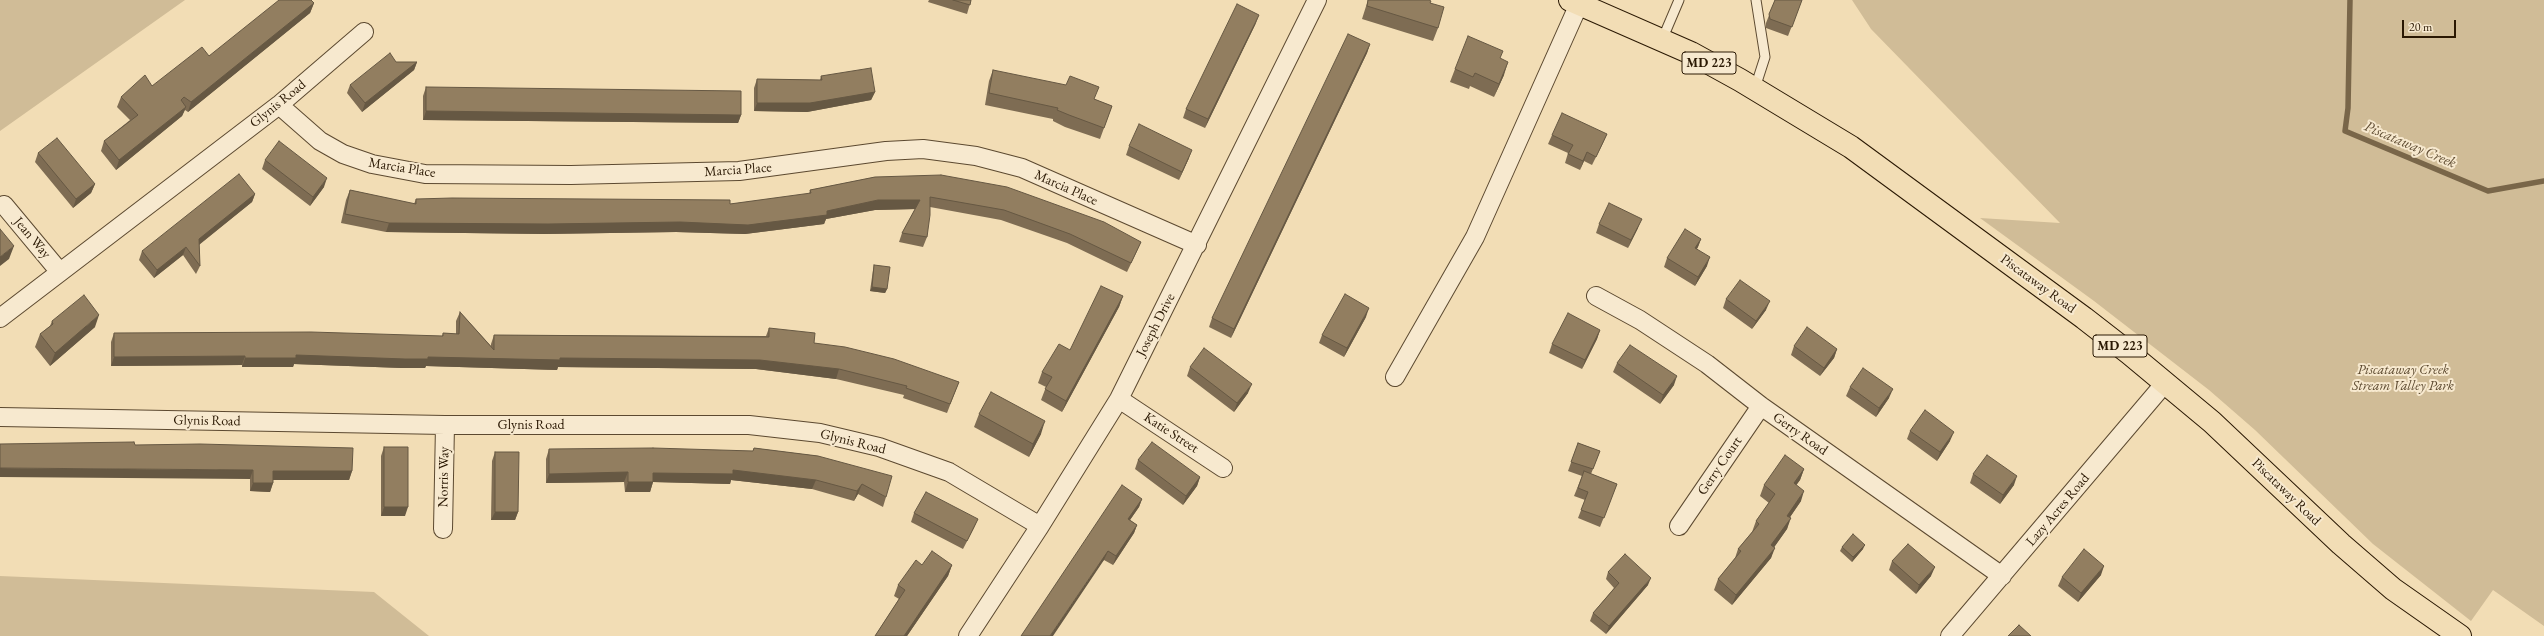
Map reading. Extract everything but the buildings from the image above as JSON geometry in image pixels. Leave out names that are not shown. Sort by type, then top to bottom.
[{"type":"main road","name":"Piscataway Road","points":[[1574,2],[1691,53],[1755,89],[1851,148],[2084,318],[2165,383],[2212,422],[2370,569],[2393,588],[2459,636]]},
{"type":"street","name":"Joseph Drive","points":[[968,636],[1040,526],[1119,399],[1197,245],[1317,0]]},
{"type":"street","points":[[1394,377],[1475,237],[1574,2]]},
{"type":"street","name":"Glynis Road","points":[[0,318],[59,271],[279,105],[364,32]]},
{"type":"street","name":"Marcia Place","points":[[279,105],[320,141],[343,154],[372,164],[425,174],[571,175],[739,171],[886,151],[923,149],[976,156],[1022,168],[1197,245]]},
{"type":"street","name":"Jean Way","points":[[4,205],[59,271]]},
{"type":"street","name":"Gerry Road","points":[[1596,296],[1640,320],[1708,364],[1761,406],[2002,576]]},
{"type":"street","name":"Lazy Acres Road","points":[[1950,636],[2165,383]]},
{"type":"street","name":"Katie Street","points":[[1119,399],[1223,468]]},
{"type":"street","name":"Gerry Court","points":[[1679,526],[1761,406]]},
{"type":"street","name":"Glynis Road","points":[[0,417],[444,425],[749,425],[820,433],[879,447],[948,472],[1040,526]]},
{"type":"street","name":"Norris Way","points":[[443,529],[444,425]]},
{"type":"lane","points":[[1662,40],[1679,0]]},
{"type":"lane","points":[[1755,89],[1765,57],[1756,0]]},
{"type":"green space","points":[[0,0],[185,0],[0,131]]},
{"type":"green space","name":"Piscataway Creek Stream Valley Park","points":[[1852,0],[2544,0],[2544,626],[2493,590],[2471,621],[2373,544],[2255,430],[2209,390],[2094,301],[1980,218],[2060,223],[1871,29]]},
{"type":"green space","points":[[0,576],[374,592],[429,636],[0,636]]},
{"type":"waterway","name":"Piscataway Creek","points":[[2350,0],[2348,108],[2345,131],[2488,191],[2544,181]]}]
